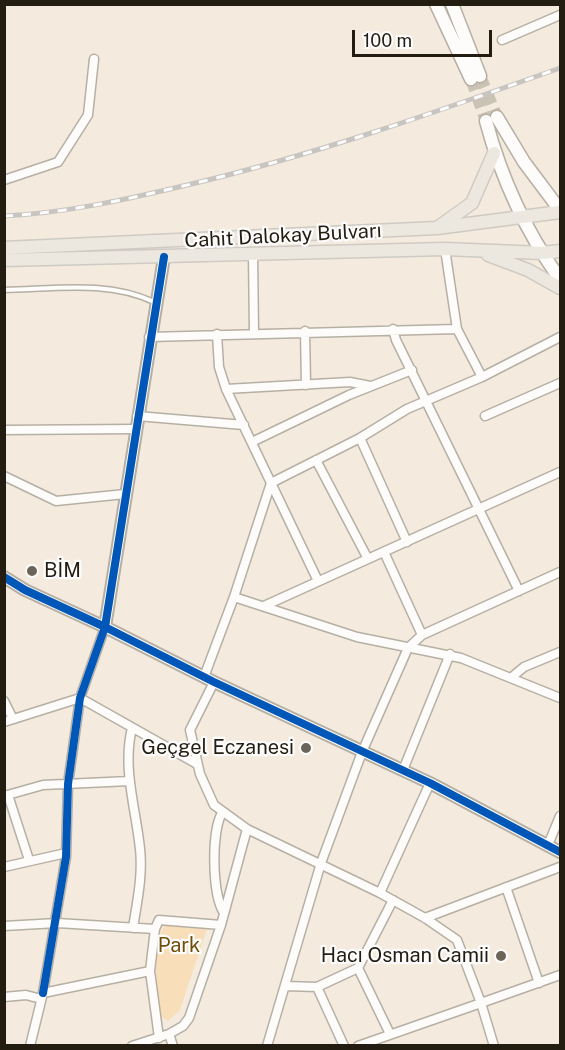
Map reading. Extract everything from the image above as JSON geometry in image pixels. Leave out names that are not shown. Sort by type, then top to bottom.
[{"type":"main road","points":[[436,4],[476,78],[452,4]]},
{"type":"main road","points":[[561,211],[491,119],[494,153],[542,253],[561,279]]},
{"type":"main road","points":[[437,228],[472,203],[494,153]]},
{"type":"main road","name":"Cahit Dalokay Bulvarı","points":[[4,248],[437,228],[524,218],[561,211]]},
{"type":"main road","name":"Cahit Dalokay Bulvarı","points":[[4,260],[445,249],[542,253],[561,251]]},
{"type":"main road","points":[[476,251],[528,270],[561,288]]},
{"type":"street","points":[[502,40],[561,15]]},
{"type":"street","points":[[4,180],[58,162],[65,153],[88,115],[94,59]]},
{"type":"street","points":[[445,249],[457,329],[482,377]]},
{"type":"street","points":[[253,254],[254,333]]},
{"type":"street","points":[[30,1046],[57,923],[66,853],[68,784],[80,698],[105,627],[136,416],[164,257]]},
{"type":"street","points":[[393,329],[519,591]]},
{"type":"street","points":[[149,337],[457,329]]},
{"type":"street","points":[[305,332],[306,385]]},
{"type":"street","points":[[217,334],[219,367],[226,389],[318,581]]},
{"type":"street","points":[[494,1046],[481,1003],[457,940],[393,900],[247,829],[222,813],[207,793],[196,764],[190,730],[209,680],[271,483],[360,438],[427,400],[482,377],[561,337]]},
{"type":"street","points":[[252,442],[370,386],[412,370]]},
{"type":"street","points":[[226,389],[355,382],[370,386]]},
{"type":"street","points":[[485,416],[561,383]]},
{"type":"street","points":[[136,416],[244,425]]},
{"type":"street","points":[[4,430],[135,429]]},
{"type":"street","points":[[360,438],[407,542]]},
{"type":"street","points":[[316,460],[368,559]]},
{"type":"street","points":[[264,606],[561,472]]},
{"type":"street","points":[[4,476],[56,501],[125,494]]},
{"type":"street","points":[[384,552],[422,635]]},
{"type":"street","points":[[267,1046],[321,863],[362,752],[408,648],[422,635],[561,572]]},
{"type":"street","points":[[4,577],[24,590],[105,627],[209,680],[430,783],[561,852]]},
{"type":"street","points":[[4,585],[24,590]]},
{"type":"street","points":[[234,597],[357,637],[450,654],[561,698]]},
{"type":"street","points":[[512,677],[524,667],[561,652]]},
{"type":"street","points":[[403,770],[450,654]]},
{"type":"street","points":[[4,701],[9,720],[80,698],[196,764]]},
{"type":"street","points":[[132,728],[129,753],[130,781],[141,860],[133,928]]},
{"type":"street","points":[[29,860],[6,795],[43,785],[130,781]]},
{"type":"street","points":[[380,893],[430,783]]},
{"type":"street","points":[[222,813],[215,831],[214,846],[219,902],[224,913]]},
{"type":"street","points":[[548,845],[561,816]]},
{"type":"street","points":[[132,1046],[169,1034],[183,1026],[189,1018],[221,925],[247,829]]},
{"type":"street","points":[[4,867],[66,853]]},
{"type":"street","points":[[425,918],[561,867]]},
{"type":"street","points":[[506,887],[540,983]]},
{"type":"street","points":[[286,986],[317,987],[358,968],[393,900]]},
{"type":"street","points":[[159,1038],[150,970],[155,929],[162,918],[221,925]]},
{"type":"street","points":[[4,926],[57,923],[155,929]]},
{"type":"street","points":[[358,968],[390,1034]]},
{"type":"street","points":[[4,997],[42,996],[150,970]]},
{"type":"street","points":[[358,1046],[561,975]]},
{"type":"street","points":[[317,987],[344,1046]]},
{"type":"street","points":[[169,1034],[173,1046]]},
{"type":"lane","points":[[4,290],[108,288],[130,292],[156,302]]},
{"type":"green space","name":"Park","points":[[166,922],[208,926],[180,1010],[168,1021],[160,1016],[156,968],[158,944]]},
{"type":"tunnel","points":[[480,76],[497,117]]},
{"type":"tunnel","points":[[471,79],[486,121]]},
{"type":"railway","points":[[4,216],[94,205],[231,174],[373,132],[560,68]]},
{"type":"cycle path","points":[[43,993],[66,857],[68,784],[80,698],[105,627],[164,257]]},
{"type":"cycle path","points":[[4,577],[25,590],[214,682],[430,783],[560,852]]},
{"type":"place","name":"BİM","points":[[32,571]]},
{"type":"place","name":"Geçgel Eczanesi","points":[[306,748]]},
{"type":"place","name":"Hacı Osman Camii","points":[[501,956]]}]
